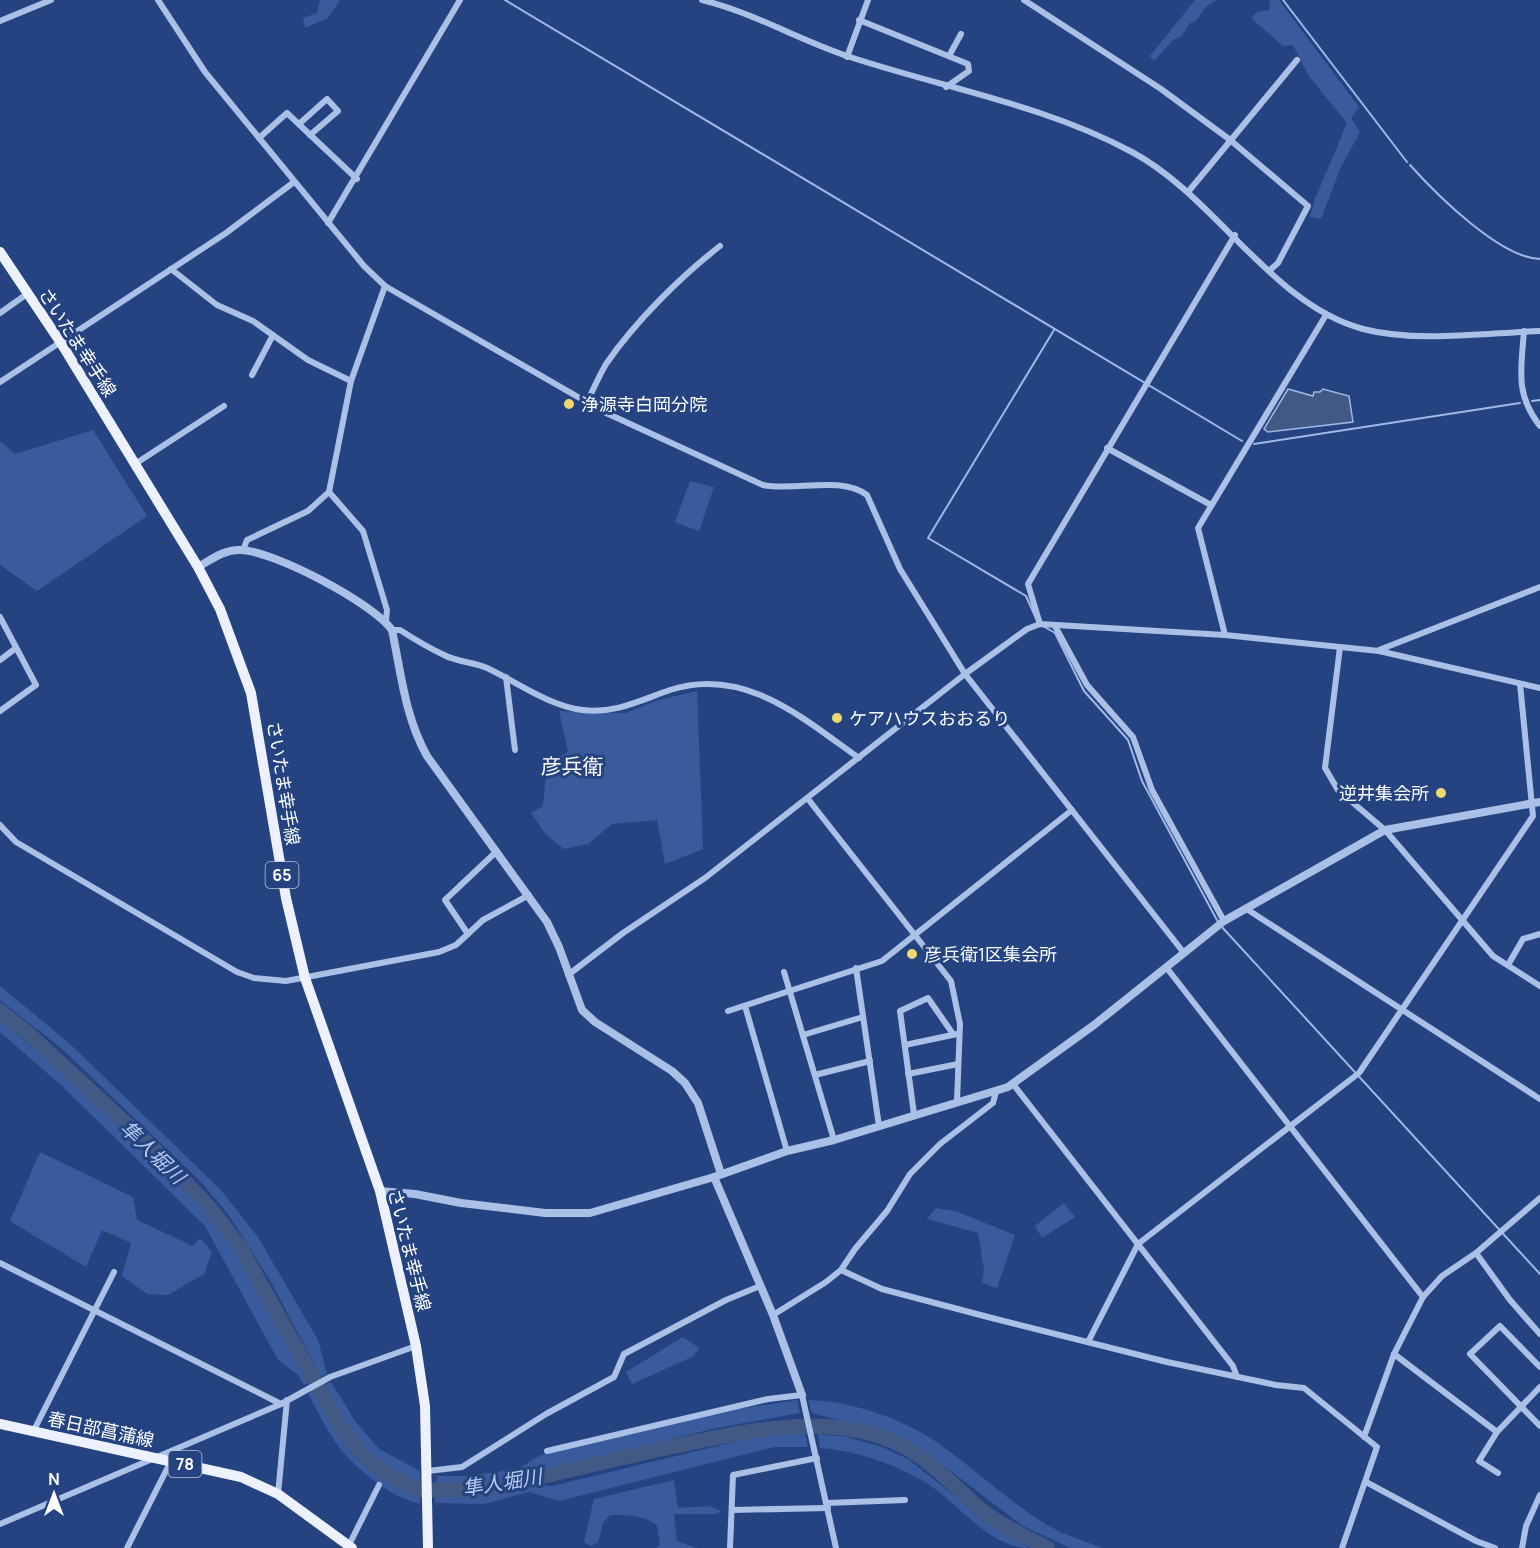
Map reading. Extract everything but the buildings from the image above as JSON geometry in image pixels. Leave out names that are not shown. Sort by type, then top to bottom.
[{"type":"main road","name":"さいたま幸手線","points":[[0,252],[61,343],[198,567],[219,609],[251,693],[286,898],[305,978],[380,1191],[416,1346],[425,1406],[428,1548]]},
{"type":"main road","name":"春日部菖蒲線","points":[[0,1424],[158,1457],[240,1477],[278,1494],[350,1547]]},
{"type":"street","points":[[0,21],[51,0]]},
{"type":"street","points":[[158,0],[205,72],[328,223],[385,286],[587,402],[763,485],[778,488],[843,486],[858,488],[867,495],[900,569],[965,674],[1184,953]]},
{"type":"street","points":[[328,223],[357,178],[460,0]]},
{"type":"street","points":[[702,0],[847,57],[1095,133],[1151,163],[1188,192],[1301,298],[1326,315],[1364,329],[1390,334],[1540,331]]},
{"type":"street","points":[[847,57],[868,0]]},
{"type":"street","points":[[1024,0],[1152,83],[1229,139],[1308,206],[1278,263],[1270,270]]},
{"type":"street","points":[[860,20],[968,64],[969,71],[946,87]]},
{"type":"street","points":[[949,56],[962,34]]},
{"type":"street","points":[[1188,192],[1229,139],[1297,60]]},
{"type":"street","points":[[299,124],[327,99],[338,111],[310,135]]},
{"type":"street","points":[[259,138],[287,113],[357,178]]},
{"type":"street","points":[[0,382],[226,233],[294,182]]},
{"type":"street","points":[[1040,624],[1028,584],[1234,235]]},
{"type":"street","points":[[587,402],[605,365],[632,331],[702,260],[720,246]]},
{"type":"street","points":[[171,269],[217,305],[253,321],[308,360],[351,381]]},
{"type":"street","points":[[243,550],[247,540],[308,511],[329,492],[351,381],[385,286]]},
{"type":"street","points":[[0,313],[27,294]]},
{"type":"street","points":[[1225,635],[1197,528],[1326,315]]},
{"type":"street","points":[[1524,332],[1520,381],[1524,402],[1540,426]]},
{"type":"street","points":[[252,375],[273,335]]},
{"type":"street","points":[[135,464],[224,406]]},
{"type":"street","points":[[1107,448],[1211,505]]},
{"type":"street","points":[[329,492],[363,531],[387,610],[386,621]]},
{"type":"street","points":[[198,567],[225,552],[243,550],[266,554],[372,609],[386,621],[392,630],[404,696],[417,738],[529,895],[560,947],[582,1010],[595,1022],[672,1071],[685,1083],[698,1103],[718,1176],[802,1395],[836,1548]]},
{"type":"street","points":[[1378,651],[1540,587]]},
{"type":"street","points":[[0,618],[36,685],[0,711]]},
{"type":"street","points":[[568,975],[623,933],[705,878],[965,674],[1027,629],[1040,624],[1225,635],[1340,646],[1378,651],[1540,688]]},
{"type":"street","points":[[1055,626],[1087,685],[1133,737],[1152,790],[1224,921]]},
{"type":"street","points":[[392,630],[400,630],[444,656],[484,666],[563,705],[584,710],[621,708],[672,690],[732,686],[758,692],[795,713],[859,758]]},
{"type":"street","points":[[1340,646],[1325,768],[1338,790],[1385,830],[1493,956],[1540,986]]},
{"type":"street","points":[[0,660],[16,648]]},
{"type":"street","points":[[506,677],[515,750]]},
{"type":"street","points":[[1088,1342],[1138,1244],[1359,1073],[1533,816],[1537,803],[1520,684]]},
{"type":"street","points":[[808,799],[951,981],[958,1064],[957,1101]]},
{"type":"street","points":[[380,1191],[545,1213],[590,1213],[718,1176],[788,1151],[834,1140],[957,1101],[996,1092],[1013,1084],[1224,921],[1385,830],[1537,803]]},
{"type":"street","points":[[728,1011],[882,961],[1072,810]]},
{"type":"street","points":[[0,825],[26,848],[237,972],[271,981],[305,978],[439,952],[456,945],[483,920],[529,895]]},
{"type":"street","points":[[468,934],[445,900],[497,851]]},
{"type":"street","points":[[1244,908],[1540,1099]]},
{"type":"street","points":[[1508,965],[1523,939],[1540,934]]},
{"type":"street","points":[[1166,967],[1423,1297]]},
{"type":"street","points":[[856,968],[879,1125]]},
{"type":"street","points":[[784,972],[834,1140]]},
{"type":"street","points":[[914,1114],[900,1011],[928,998],[956,1034]]},
{"type":"street","points":[[745,1006],[788,1151]]},
{"type":"street","points":[[803,1035],[863,1017]]},
{"type":"street","points":[[904,1045],[956,1034]]},
{"type":"street","points":[[815,1075],[870,1061]]},
{"type":"street","points":[[908,1074],[958,1064]]},
{"type":"street","points":[[1013,1084],[1233,1366],[1237,1377]]},
{"type":"street","points":[[773,1315],[841,1270],[855,1248],[887,1211],[910,1174],[940,1144],[993,1103],[996,1092]]},
{"type":"street","points":[[1364,1437],[1394,1354],[1423,1297],[1442,1276],[1476,1252],[1540,1198]]},
{"type":"street","points":[[1476,1252],[1510,1300],[1540,1334]]},
{"type":"street","points":[[0,1263],[284,1402]]},
{"type":"street","points":[[841,1270],[882,1288],[1088,1342],[1237,1377],[1304,1388],[1377,1447],[1342,1548]]},
{"type":"street","points":[[33,1431],[114,1272]]},
{"type":"street","points":[[428,1472],[462,1467],[546,1414],[614,1377],[624,1354],[726,1300],[760,1286]]},
{"type":"street","points":[[1540,1367],[1500,1326],[1470,1354],[1540,1426]]},
{"type":"street","points":[[0,1524],[284,1402],[330,1377],[416,1346]]},
{"type":"street","points":[[1394,1354],[1497,1432]]},
{"type":"street","points":[[1498,1473],[1479,1461],[1497,1432],[1540,1387]]},
{"type":"street","points":[[547,1451],[768,1399],[802,1395]]},
{"type":"street","points":[[278,1494],[284,1402]]},
{"type":"street","points":[[730,1548],[733,1475],[817,1458]]},
{"type":"street","points":[[127,1548],[172,1461]]},
{"type":"street","points":[[1366,1482],[1475,1545],[1495,1548]]},
{"type":"street","points":[[350,1547],[379,1485]]},
{"type":"street","points":[[1522,1548],[1526,1526],[1540,1495]]},
{"type":"street","points":[[732,1510],[905,1500]]},
{"type":"shaded area","points":[[320,0],[340,0],[328,18],[305,28],[303,18],[317,13]]},
{"type":"shaded area","points":[[1195,0],[1217,0],[1206,7],[1195,22],[1190,23],[1182,36],[1173,40],[1154,61],[1150,56]]},
{"type":"shaded area","points":[[1269,0],[1279,0],[1359,107],[1351,118],[1360,132],[1340,169],[1321,219],[1310,217],[1315,199],[1347,123],[1308,75],[1293,45],[1283,46],[1251,18],[1257,12],[1270,10]]},
{"type":"shaded area","points":[[1288,389],[1313,396],[1314,392],[1320,392],[1323,389],[1349,396],[1353,422],[1268,432],[1264,429]]},
{"type":"shaded area","points":[[93,430],[147,516],[37,591],[0,565],[0,441],[15,454]]},
{"type":"shaded area","points":[[690,481],[714,487],[699,531],[675,522]]},
{"type":"shaded area","points":[[697,691],[703,849],[665,864],[657,820],[612,824],[588,844],[564,849],[546,835],[531,813],[543,806],[547,763],[568,752],[559,711],[626,713],[655,701]]},
{"type":"shaded area","points":[[0,986],[69,1043],[220,1189],[258,1237],[318,1340],[327,1374],[321,1377],[271,1282],[228,1214],[199,1180],[62,1049],[0,1000]]},
{"type":"shaded area","points":[[0,1020],[69,1078],[194,1199],[230,1245],[311,1382],[304,1385],[298,1375],[278,1360],[205,1226],[62,1086],[0,1032]]},
{"type":"shaded area","points":[[40,1152],[133,1197],[137,1220],[193,1246],[200,1238],[212,1252],[204,1274],[168,1295],[147,1294],[122,1276],[131,1243],[102,1230],[86,1267],[10,1221]]},
{"type":"shaded area","points":[[1064,1203],[1075,1217],[1042,1238],[1035,1226]]},
{"type":"shaded area","points":[[936,1208],[955,1211],[1015,1235],[997,1288],[982,1283],[984,1270],[978,1233],[927,1219]]},
{"type":"shaded area","points":[[683,1337],[699,1348],[694,1356],[632,1384],[626,1372]]},
{"type":"shaded area","points":[[331,1382],[355,1421],[379,1449],[420,1471],[420,1485],[407,1482],[382,1467],[360,1445],[336,1411],[324,1385]]},
{"type":"shaded area","points":[[314,1389],[345,1438],[370,1468],[385,1480],[402,1489],[420,1494],[420,1503],[410,1501],[387,1490],[346,1455],[330,1434],[308,1394]]},
{"type":"shaded area","points":[[797,1400],[800,1413],[716,1428],[513,1479],[482,1484],[436,1484],[437,1476],[466,1476],[518,1469],[541,1455],[730,1410]]},
{"type":"shaded area","points":[[808,1400],[845,1404],[901,1422],[949,1451],[1031,1515],[1065,1534],[1103,1548],[1070,1548],[1023,1526],[935,1459],[884,1432],[812,1413]]},
{"type":"shaded area","points":[[805,1432],[808,1447],[774,1447],[559,1501],[529,1492],[484,1504],[435,1503],[435,1494],[472,1496],[508,1492],[529,1485],[552,1486],[767,1434]]},
{"type":"shaded area","points":[[818,1434],[847,1437],[882,1447],[908,1459],[986,1521],[1029,1548],[1014,1546],[987,1532],[925,1482],[900,1469],[861,1455],[820,1448]]},
{"type":"shaded area","points":[[674,1480],[678,1508],[709,1506],[722,1511],[715,1514],[674,1514],[677,1541],[697,1548],[656,1548],[660,1545],[657,1525],[641,1517],[623,1515],[610,1515],[603,1523],[598,1542],[591,1546],[584,1542],[594,1499]]},
{"type":"waterway","points":[[505,0],[1242,441]]},
{"type":"waterway","points":[[1283,0],[1407,162]]},
{"type":"waterway","points":[[1410,165],[1452,207],[1488,236],[1524,256],[1540,259]]},
{"type":"waterway","points":[[1038,623],[1026,596],[928,538],[1054,330]]},
{"type":"waterway","points":[[1532,401],[1540,400]]},
{"type":"waterway","points":[[1254,444],[1520,403]]},
{"type":"waterway","points":[[1043,626],[1055,633],[1084,691],[1128,740],[1142,781],[1218,922]]},
{"type":"waterway","points":[[1221,926],[1540,1274]]},
{"type":"waterway","name":"隼人堀川","points":[[0,1011],[29,1034],[156,1151],[210,1208],[240,1247],[340,1426],[362,1455],[381,1470],[417,1490],[476,1490],[504,1486],[732,1435],[761,1430],[820,1426],[876,1435],[903,1446],[934,1467],[987,1515],[1047,1548]]},
{"type":"place","name":"浄源寺白岡分院","points":[[569,404]]},
{"type":"place","name":"ケアハウスおおるり","points":[[837,718]]},
{"type":"place","name":"逆井集会所","points":[[1441,793]]},
{"type":"place","name":"彦兵衛1区集会所","points":[[912,954]]},
{"type":"district","name":"彦兵衛","points":[[572,766]]}]
